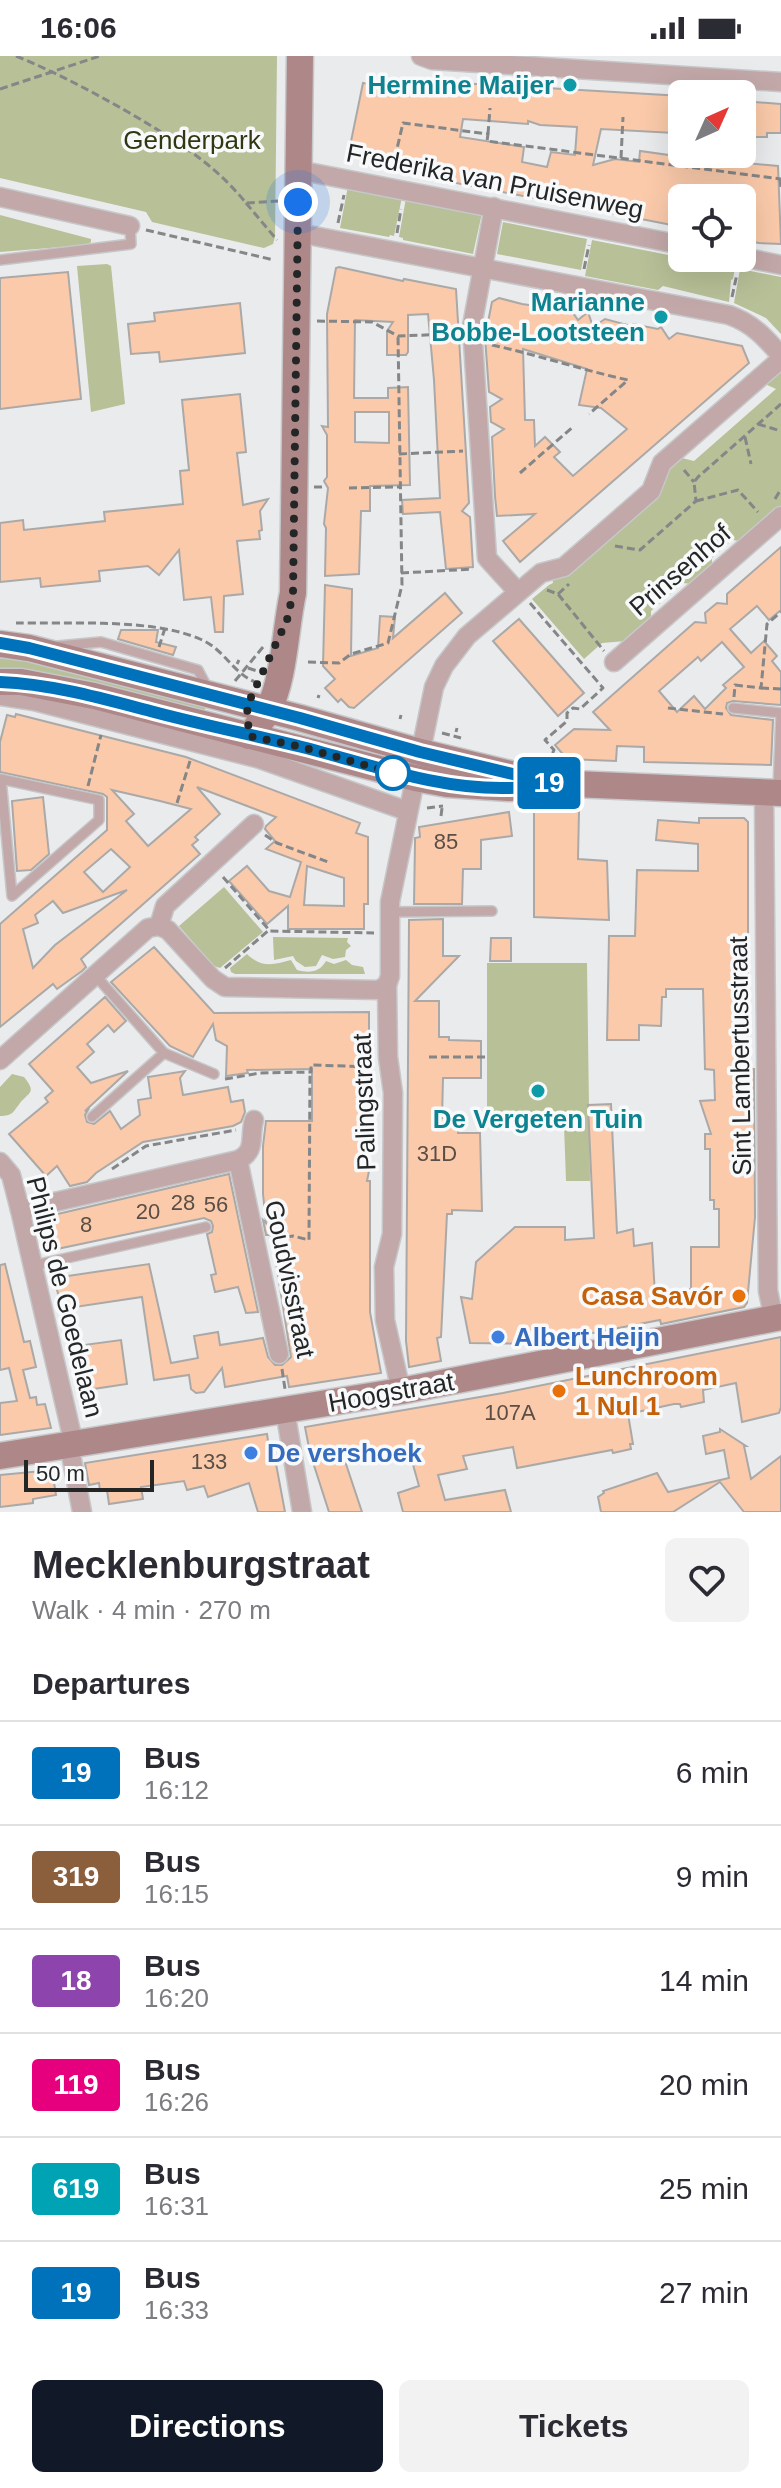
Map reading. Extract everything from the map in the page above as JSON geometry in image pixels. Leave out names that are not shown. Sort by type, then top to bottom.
[{"type":"street","points":[[249,736],[259,688],[287,620],[293,593],[297,265],[288,237],[298,170],[300,56]]},
{"type":"street","points":[[423,56],[432,60],[626,64],[781,82]]},
{"type":"street","name":"Frederika van Pruisenweg","points":[[298,170],[668,242]]},
{"type":"street","points":[[0,197],[130,226]]},
{"type":"street","points":[[494,207],[472,326],[487,558],[522,596]]},
{"type":"street","points":[[288,237],[482,268],[729,315],[745,320],[756,328],[781,357]]},
{"type":"street","points":[[756,263],[781,265]]},
{"type":"street","name":"Palingstraat","points":[[401,1391],[385,1320],[384,1267],[392,1234],[393,1093],[389,1068],[387,985],[390,976],[390,912],[407,811],[434,687],[444,666],[467,636],[522,596],[541,573],[564,567],[651,491],[662,463],[781,357]]},
{"type":"street","name":"Prinsenhof","points":[[614,662],[774,524]]},
{"type":"street","points":[[8,633],[29,648],[211,696],[259,688],[420,752],[550,772],[774,792]]},
{"type":"street","points":[[0,682],[21,682],[94,696],[447,784],[509,788],[550,772]]},
{"type":"street","points":[[0,696],[34,701],[260,759],[407,811]]},
{"type":"street","name":"Sint Lambertusstraat","points":[[774,792],[765,1048],[774,1072],[775,1244],[768,1291],[778,1318]]},
{"type":"street","points":[[159,926],[165,906],[254,824]]},
{"type":"street","points":[[0,1060],[148,928],[159,926],[168,930],[213,979],[225,987],[379,990],[387,985]]},
{"type":"street","points":[[20,1210],[238,1160],[248,1156],[252,1149],[252,1124]]},
{"type":"street","name":"Goudvisstraat","points":[[238,1160],[279,1354]]},
{"type":"street","name":"Philips de Goedelaan","points":[[0,1162],[11,1175],[20,1210],[72,1436],[71,1455],[82,1512]]},
{"type":"street","name":"Hoogstraat","points":[[0,1456],[401,1391],[778,1318]]},
{"type":"street","points":[[287,1410],[302,1512]]},
{"type":"lane","points":[[0,260],[131,244],[130,226]]},
{"type":"lane","points":[[29,648],[101,642],[198,670],[211,696]]},
{"type":"lane","points":[[733,708],[781,713],[774,792]]},
{"type":"lane","points":[[1,779],[99,800],[99,820],[12,896],[1,779]]},
{"type":"lane","points":[[390,912],[492,911]]},
{"type":"lane","points":[[95,975],[164,1053],[214,1074]]},
{"type":"lane","points":[[92,1117],[164,1053]]},
{"type":"lane","points":[[31,1266],[206,1227]]},
{"type":"path","points":[[16,56],[52,71],[178,142],[217,171],[246,203],[288,237]]},
{"type":"path","points":[[0,89],[100,56]]},
{"type":"path","points":[[490,108],[487,141],[781,179],[781,187]]},
{"type":"path","points":[[621,158],[623,117]]},
{"type":"path","points":[[392,174],[403,123],[488,134]]},
{"type":"path","points":[[337,229],[345,185]]},
{"type":"path","points":[[395,240],[404,196]]},
{"type":"path","points":[[246,203],[276,201]]},
{"type":"path","points":[[130,226],[297,265]]},
{"type":"path","points":[[582,277],[590,238]]},
{"type":"path","points":[[731,305],[738,272]]},
{"type":"path","points":[[313,321],[372,322],[398,336],[461,333]]},
{"type":"path","points":[[308,662],[339,663],[351,654],[388,643],[402,585],[398,336]]},
{"type":"path","points":[[484,343],[628,380],[589,414]]},
{"type":"path","points":[[694,482],[781,404]]},
{"type":"path","points":[[758,424],[781,431]]},
{"type":"path","points":[[520,473],[574,426]]},
{"type":"path","points":[[745,436],[751,464]]},
{"type":"path","points":[[399,454],[469,451]]},
{"type":"path","points":[[685,471],[694,482],[696,501]]},
{"type":"path","points":[[311,487],[326,487]]},
{"type":"path","points":[[349,488],[399,487]]},
{"type":"path","points":[[613,547],[640,550],[696,501],[738,490],[774,524]]},
{"type":"path","points":[[401,573],[476,569]]},
{"type":"path","points":[[558,594],[569,585]]},
{"type":"path","points":[[540,588],[558,594],[599,645]]},
{"type":"path","points":[[522,596],[603,688],[580,709],[573,708],[567,713],[567,721],[545,740],[554,750],[550,772]]},
{"type":"path","points":[[761,688],[767,624],[781,612]]},
{"type":"path","points":[[8,633],[165,628],[216,647],[240,675],[259,688]]},
{"type":"path","points":[[156,657],[165,628]]},
{"type":"path","points":[[668,708],[732,715],[735,685],[781,689]]},
{"type":"path","points":[[307,698],[318,699]]},
{"type":"path","points":[[86,797],[102,733]]},
{"type":"path","points":[[177,803],[192,756]]},
{"type":"path","points":[[441,816],[442,808]]},
{"type":"path","points":[[254,824],[270,840],[328,862]]},
{"type":"path","points":[[211,864],[269,930]]},
{"type":"path","points":[[213,979],[269,930],[390,933]]},
{"type":"path","points":[[429,1057],[487,1057]]},
{"type":"path","points":[[256,1242],[293,1236],[309,1240],[311,1065],[389,1068]]},
{"type":"path","points":[[214,1074],[222,1080],[260,1073],[310,1072]]},
{"type":"path","points":[[111,1169],[146,1146],[252,1124]]},
{"type":"path","name":"Goudvisstraat","points":[[279,1354],[287,1410]]},
{"type":"green space","name":"Genderpark","points":[[0,56],[277,56],[273,244],[264,248],[152,222],[146,212],[0,178]]},
{"type":"green space","points":[[348,186],[402,197],[394,236],[340,228]]},
{"type":"green space","points":[[406,198],[482,213],[473,254],[399,237]]},
{"type":"green space","points":[[0,215],[91,239],[91,242],[86,245],[0,252]]},
{"type":"green space","points":[[503,222],[587,239],[581,270],[497,254]]},
{"type":"green space","points":[[592,240],[668,255],[668,272],[734,272],[729,302],[663,286],[658,290],[585,276]]},
{"type":"green space","points":[[77,266],[111,266],[125,404],[91,412]]},
{"type":"green space","points":[[739,272],[781,277],[781,334],[766,318],[734,303]]},
{"type":"green space","points":[[781,368],[781,506],[740,541],[732,540],[712,558],[712,567],[692,584],[683,583],[651,611],[651,620],[626,641],[602,643],[584,659],[532,599],[553,583],[552,577],[678,457],[694,461],[776,389],[763,383]]},
{"type":"green space","points":[[0,652],[207,702],[202,719],[0,670]]},
{"type":"green space","points":[[224,887],[263,932],[220,968],[214,966],[179,926]]},
{"type":"green space","points":[[273,937],[348,938],[351,946],[346,950],[345,957],[333,959],[322,955],[316,966],[305,967],[293,956],[274,960]]},
{"type":"green space","points":[[247,954],[257,962],[268,964],[291,960],[297,970],[306,972],[317,970],[326,961],[334,964],[346,960],[363,967],[365,974],[231,972],[230,968]]},
{"type":"green space","name":"De Vergeten Tuin","points":[[487,963],[587,963],[590,1181],[566,1181],[564,1125],[487,1125]]},
{"type":"green space","points":[[12,1074],[24,1077],[31,1089],[12,1113],[0,1116],[0,1087]]},
{"type":"building","points":[[408,80],[668,95],[668,133],[601,129],[593,165],[615,159],[639,162],[640,151],[668,155],[668,168],[756,168],[756,164],[778,166],[781,244],[756,242],[756,184],[668,184],[668,224],[395,171],[396,165],[348,156],[363,83],[407,92]],"holes":[[[463,119],[528,124],[528,121],[540,125],[577,127],[575,155],[551,152],[547,167],[522,162],[524,147],[460,137]]]},
{"type":"building","points":[[756,102],[781,104],[781,133],[767,133],[767,137],[756,137]]},
{"type":"building","points":[[336,268],[456,289],[469,503],[462,511],[470,517],[473,567],[446,569],[440,512],[403,514],[402,500],[440,498],[428,314],[408,315],[406,355],[387,355],[387,331],[393,322],[355,320],[354,398],[388,398],[388,388],[408,387],[410,485],[370,486],[370,511],[361,511],[359,574],[325,576],[327,435],[322,426],[328,427],[327,314]],"holes":[[[355,412],[389,412],[389,443],[355,442]]]},
{"type":"building","points":[[68,272],[81,399],[0,409],[0,278]]},
{"type":"building","points":[[499,298],[573,313],[578,320],[588,312],[593,327],[605,319],[631,326],[661,327],[669,339],[677,333],[742,346],[749,363],[520,562],[503,541],[535,514],[497,516],[492,437],[504,429],[491,422],[490,407],[502,399],[489,392],[485,337],[492,302]],"holes":[[[523,349],[587,369],[579,405],[601,408],[627,429],[573,476],[554,457],[560,452],[545,437],[535,446],[534,420],[525,420]]]},
{"type":"building","points":[[240,303],[245,353],[160,362],[159,352],[131,354],[128,324],[155,321],[154,313]]},
{"type":"building","points":[[240,394],[246,452],[237,453],[243,505],[268,499],[260,511],[260,539],[237,541],[243,594],[224,596],[223,632],[215,632],[211,597],[184,600],[179,550],[159,575],[148,566],[99,571],[100,581],[41,587],[40,578],[0,582],[0,523],[23,520],[24,530],[105,521],[104,512],[183,504],[180,471],[189,470],[182,400]]},
{"type":"building","points":[[781,547],[781,610],[769,620],[757,606],[730,629],[751,653],[764,641],[777,656],[772,661],[781,672],[781,705],[733,701],[727,703],[726,708],[731,715],[773,720],[771,765],[644,762],[644,747],[617,746],[616,761],[567,759],[555,745],[574,729],[610,730],[593,712],[695,622],[706,623],[705,613],[717,603],[727,604],[727,594]],"holes":[[[722,642],[744,667],[723,685],[726,688],[705,709],[694,696],[677,712],[659,691],[698,657],[701,661]]]},
{"type":"building","points":[[325,585],[352,589],[351,656],[378,648],[380,616],[395,617],[393,638],[445,593],[462,613],[354,708],[349,707],[341,699],[338,702],[325,688],[335,679],[323,666]]},
{"type":"building","points":[[519,619],[584,693],[558,716],[493,641]]},
{"type":"building","points":[[121,630],[158,630],[156,642],[176,647],[173,655],[118,639]]},
{"type":"building","points":[[16,714],[186,757],[360,823],[356,833],[368,837],[368,904],[364,904],[364,929],[288,929],[288,906],[267,924],[229,881],[247,866],[269,891],[290,897],[301,862],[266,849],[275,841],[265,829],[276,817],[197,787],[220,814],[195,837],[198,840],[192,845],[200,854],[81,959],[86,967],[82,971],[57,989],[53,984],[0,1027],[0,924],[107,830],[107,797],[103,794],[0,772],[0,742],[7,715],[15,717]],"holes":[[[112,790],[191,809],[148,846],[126,821],[134,814]],[[111,849],[130,867],[103,892],[84,872]],[[307,866],[344,878],[344,906],[304,905]],[[127,890],[55,945],[33,968],[23,929],[38,923],[35,915],[53,901],[63,913]]]},
{"type":"building","points":[[43,797],[49,854],[31,870],[17,871],[12,801]]},
{"type":"building","points":[[534,809],[579,811],[578,859],[607,861],[609,920],[534,917]]},
{"type":"building","points":[[509,812],[512,836],[481,840],[481,869],[463,869],[462,904],[414,904],[415,838],[420,837],[419,827]]},
{"type":"building","points":[[699,818],[744,818],[748,822],[748,1069],[754,1069],[755,1217],[747,1303],[744,1307],[661,1324],[660,1320],[536,1344],[470,1343],[461,1297],[472,1299],[476,1262],[515,1227],[565,1227],[565,1240],[594,1238],[588,1105],[611,1104],[617,1233],[633,1229],[634,1246],[652,1243],[655,1295],[691,1289],[691,1247],[719,1247],[719,1209],[714,1209],[714,1200],[710,1200],[710,1149],[705,1149],[705,1134],[711,1134],[700,1101],[715,1100],[714,1070],[705,1069],[703,989],[666,989],[666,997],[662,997],[661,1026],[639,1025],[639,1040],[607,1040],[609,936],[635,936],[637,870],[698,871],[698,844],[656,840],[658,820],[699,823]]},
{"type":"building","points":[[443,919],[443,956],[459,956],[415,1001],[439,1001],[439,1037],[481,1041],[481,1078],[443,1078],[442,1118],[455,1118],[458,1133],[480,1133],[482,1211],[452,1210],[452,1214],[447,1214],[441,1337],[437,1338],[441,1361],[409,1367],[406,1341],[409,920]]},
{"type":"building","points":[[491,938],[511,938],[511,961],[490,961]]},
{"type":"building","points":[[154,947],[214,1013],[369,1012],[369,1036],[359,1036],[359,1068],[368,1068],[370,1312],[381,1373],[289,1387],[287,1376],[225,1387],[222,1368],[204,1392],[196,1393],[191,1389],[189,1375],[154,1380],[142,1297],[62,1309],[54,1278],[149,1264],[171,1363],[198,1358],[194,1336],[218,1332],[220,1345],[263,1338],[268,1357],[275,1365],[282,1365],[291,1357],[271,1235],[266,1235],[263,1220],[266,1223],[263,1146],[266,1121],[312,1121],[312,1069],[247,1070],[248,1073],[226,1076],[227,1046],[216,1040],[213,1024],[193,1057],[170,1046],[111,982]]},
{"type":"building","points":[[105,997],[126,1021],[114,1032],[108,1025],[87,1044],[94,1052],[77,1067],[91,1083],[128,1071],[85,1111],[88,1110],[85,1115],[87,1122],[94,1124],[110,1111],[121,1129],[140,1115],[138,1100],[151,1098],[148,1077],[185,1071],[180,1078],[183,1095],[228,1087],[231,1102],[243,1100],[245,1112],[241,1122],[233,1126],[143,1142],[87,1182],[70,1186],[57,1166],[46,1176],[9,1134],[48,1102],[45,1098],[53,1091],[29,1064]]},
{"type":"building","points":[[229,1174],[258,1312],[246,1313],[238,1287],[215,1292],[211,1275],[216,1274],[207,1234],[212,1232],[213,1226],[211,1221],[204,1218],[57,1249],[49,1216]]},
{"type":"building","points":[[5,1264],[24,1342],[30,1341],[36,1367],[23,1370],[30,1398],[36,1397],[37,1405],[45,1404],[51,1428],[0,1435],[0,1403],[17,1401],[9,1368],[0,1370],[0,1265]]},
{"type":"building","points":[[781,1337],[779,1413],[742,1422],[736,1383],[703,1390],[704,1402],[681,1407],[674,1404],[628,1414],[633,1444],[630,1444],[631,1449],[517,1468],[513,1447],[463,1456],[467,1469],[438,1475],[445,1500],[505,1490],[511,1512],[403,1512],[398,1493],[419,1486],[408,1447],[343,1455],[362,1512],[329,1512],[310,1453],[305,1427],[503,1393]]},
{"type":"building","points":[[121,1340],[127,1384],[93,1389],[90,1367],[79,1369],[76,1346]]},
{"type":"building","points":[[720,1429],[746,1446],[751,1479],[781,1456],[781,1512],[744,1512],[720,1482],[673,1512],[601,1512],[598,1497],[603,1491],[657,1473],[668,1492],[729,1478],[724,1450],[706,1454],[703,1436],[720,1432]]},
{"type":"building","points":[[267,1434],[270,1454],[274,1453],[285,1512],[258,1512],[249,1483],[208,1497],[204,1486],[187,1490],[184,1481],[141,1487],[143,1499],[109,1504],[107,1490],[100,1491],[99,1483],[89,1485],[85,1463]]},
{"type":"building","points":[[52,1470],[56,1495],[33,1499],[33,1503],[0,1507],[0,1475]]},
{"type":"bus line","name":"19","points":[[0,643],[551,783],[509,788],[447,784],[94,696],[21,682],[0,682]]},
{"type":"place","name":"Hermine Maijer","points":[[570,85]]},
{"type":"place","name":"Marianne Bobbe-Lootsteen","points":[[661,317]]},
{"type":"place","name":"De Vergeten Tuin","points":[[538,1091]]},
{"type":"place","name":"Casa Savór","points":[[739,1296]]},
{"type":"place","name":"Albert Heijn","points":[[498,1337]]},
{"type":"place","name":"Lunchroom 1 Nul 1","points":[[559,1391]]},
{"type":"place","name":"De vershoek","points":[[251,1453]]},
{"type":"route","points":[[298,202],[293,593],[287,620],[247,706],[249,736],[302,747],[393,773]]}]
